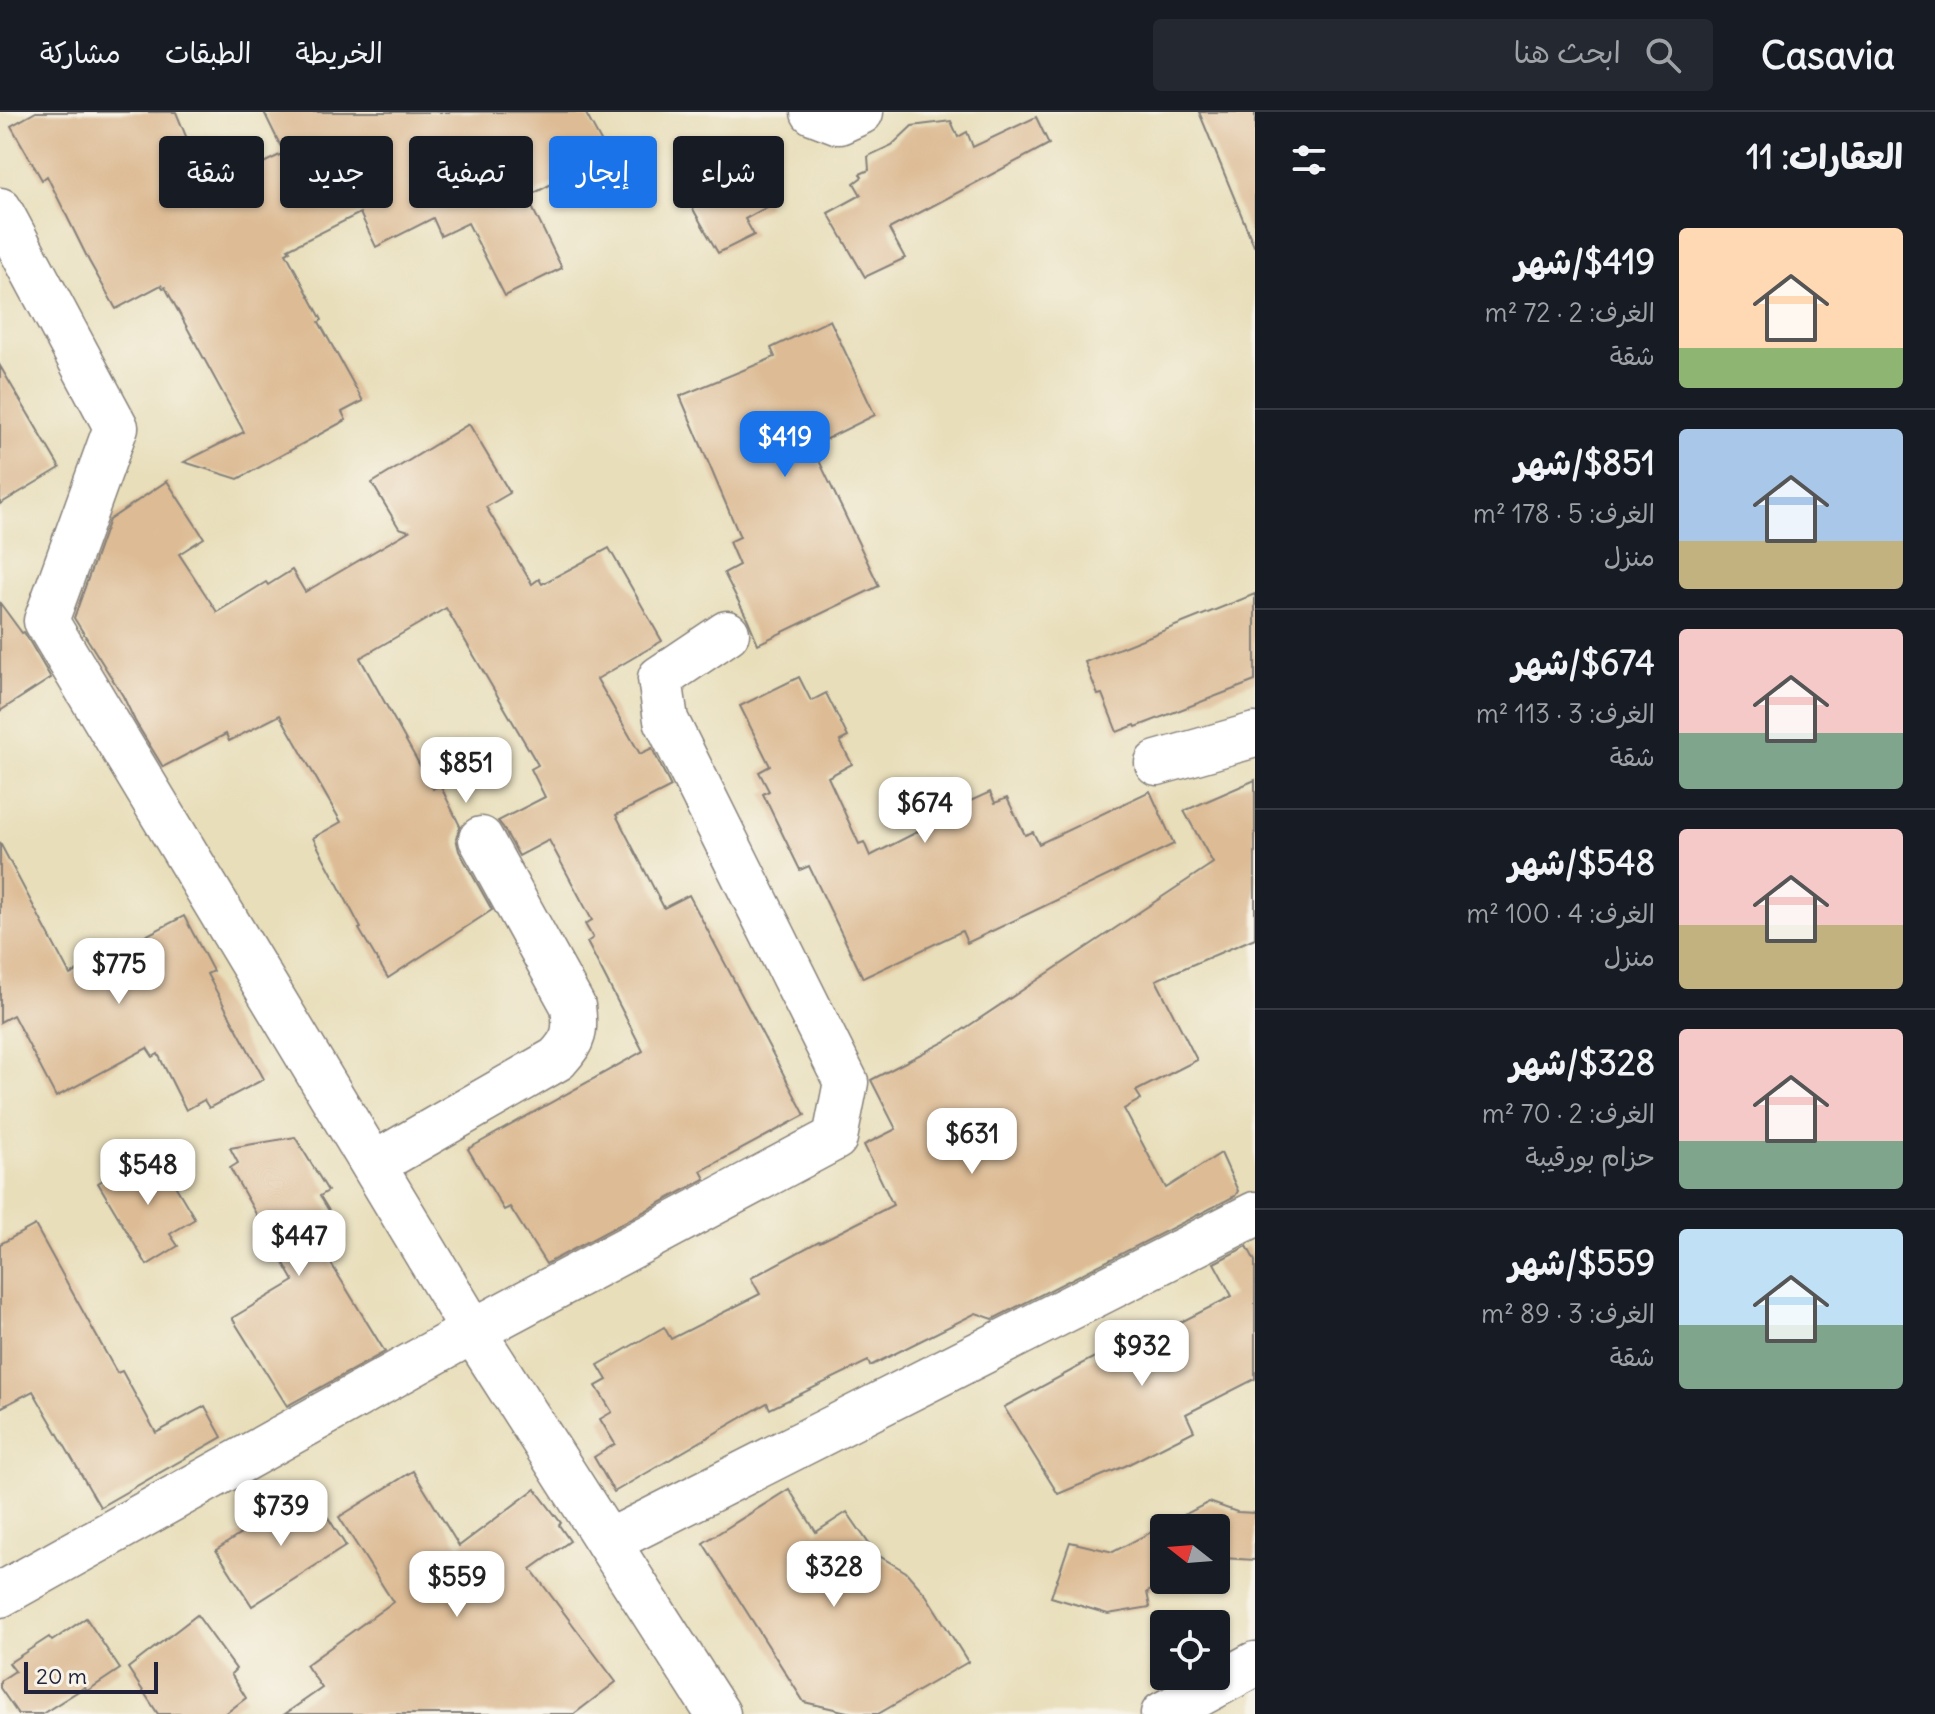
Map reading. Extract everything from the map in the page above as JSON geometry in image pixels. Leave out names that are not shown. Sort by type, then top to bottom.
[{"type":"main road","points":[[813,112],[839,122],[861,112]]},
{"type":"main road","points":[[0,210],[116,427],[46,621],[473,1331],[718,1714]]},
{"type":"main road","points":[[0,1595],[473,1331],[835,1138],[846,1082],[666,720],[660,678],[727,633]]},
{"type":"main road","points":[[1157,763],[1255,735]]},
{"type":"main road","points":[[374,1164],[557,1059],[568,1048],[573,1037],[573,1006],[481,839]]},
{"type":"main road","points":[[608,1542],[1255,1214]]},
{"type":"main road","points":[[1163,1714],[1255,1664]]},
{"type":"building","points":[[36,112],[176,112],[186,136],[159,136],[159,208],[264,208],[264,163],[280,155],[280,208],[393,208],[393,136],[280,136],[280,145],[264,112],[585,112],[598,136],[549,136],[549,185],[533,194],[533,136],[409,136],[409,208],[532,208],[562,268],[505,296],[468,223],[441,236],[433,218],[376,247],[360,213],[288,249],[290,251],[286,253],[322,320],[319,322],[363,401],[342,412],[346,420],[238,479],[184,462],[244,432],[165,287],[161,285],[116,309],[47,176],[42,180],[11,126]]},
{"type":"building","points":[[1199,112],[1255,112],[1255,246],[1254,246]]},
{"type":"building","points":[[1036,117],[1049,144],[889,229],[905,258],[865,277],[828,213],[861,195],[854,183],[862,177],[860,174],[869,170],[868,156],[892,145],[912,126],[951,121],[958,137],[967,132],[973,147]]},
{"type":"building","points":[[692,208],[765,208],[745,219],[754,235],[718,253]]},
{"type":"building","points":[[830,320],[875,415],[812,446],[879,586],[758,644],[724,573],[739,565],[729,542],[740,537],[680,396],[775,357],[771,348]]},
{"type":"building","points":[[0,366],[60,468],[0,504]]},
{"type":"building","points":[[469,424],[510,493],[486,507],[532,584],[539,579],[542,584],[609,548],[662,641],[597,679],[640,754],[652,748],[671,787],[616,815],[664,908],[689,895],[805,1115],[701,1171],[705,1179],[546,1264],[510,1207],[504,1210],[468,1149],[643,1051],[587,942],[593,938],[585,924],[592,920],[549,840],[519,856],[498,821],[545,797],[531,769],[538,765],[446,608],[360,658],[433,789],[440,785],[460,826],[456,838],[459,851],[492,910],[388,978],[359,929],[313,838],[341,822],[280,715],[229,741],[226,734],[163,767],[74,618],[109,520],[167,481],[204,538],[179,554],[217,612],[292,570],[305,592],[409,531],[399,528],[372,483]]},
{"type":"building","points":[[1255,594],[1255,681],[1117,732],[1085,662]]},
{"type":"building","points":[[0,603],[24,632],[51,678],[0,711]]},
{"type":"building","points":[[799,677],[811,701],[826,693],[848,737],[840,741],[852,764],[828,777],[859,844],[864,842],[870,856],[931,825],[925,811],[959,795],[964,804],[990,792],[995,803],[1007,798],[1025,835],[1033,832],[1039,844],[1150,791],[1174,844],[967,943],[962,931],[863,978],[809,866],[800,870],[763,794],[769,791],[759,772],[770,766],[740,706]]},
{"type":"building","points":[[1255,780],[1255,938],[1156,980],[1197,1060],[1136,1091],[1141,1099],[1124,1109],[1166,1188],[1221,1153],[1238,1191],[1235,1196],[993,1319],[976,1313],[870,1366],[868,1361],[770,1409],[767,1403],[614,1492],[594,1457],[615,1444],[600,1419],[612,1412],[596,1386],[607,1380],[598,1365],[664,1327],[671,1339],[760,1294],[751,1278],[893,1205],[864,1145],[896,1129],[871,1080],[946,1041],[1213,863],[1184,811]]},
{"type":"building","points":[[0,843],[70,975],[184,916],[213,971],[207,974],[264,1079],[209,1108],[204,1100],[186,1110],[158,1054],[153,1057],[147,1048],[56,1097],[13,1015],[0,1022]]},
{"type":"building","points":[[295,1137],[328,1191],[320,1196],[336,1222],[313,1234],[385,1352],[287,1406],[232,1318],[294,1281],[230,1168],[238,1163],[230,1148]]},
{"type":"building","points":[[160,1160],[195,1219],[170,1234],[178,1246],[147,1265],[98,1183],[129,1165]]},
{"type":"building","points":[[35,1225],[117,1373],[122,1371],[156,1433],[205,1406],[222,1437],[100,1507],[33,1391],[0,1408],[0,1244]]},
{"type":"building","points":[[1247,1246],[1255,1261],[1255,1379],[1186,1414],[1194,1431],[1125,1466],[1058,1494],[1004,1407],[1146,1331],[1150,1338],[1232,1296],[1214,1263]]},
{"type":"building","points":[[413,1471],[459,1546],[535,1489],[561,1523],[559,1525],[570,1541],[531,1569],[616,1682],[574,1714],[285,1714],[322,1688],[306,1665],[393,1602],[339,1517]]},
{"type":"building","points":[[310,1489],[346,1546],[252,1606],[216,1550]]},
{"type":"building","points":[[789,1489],[816,1532],[847,1512],[876,1554],[906,1572],[926,1595],[968,1662],[878,1714],[856,1714],[804,1702],[703,1543]]},
{"type":"building","points":[[1209,1502],[1237,1512],[1255,1513],[1255,1560],[1230,1558],[1230,1514],[1186,1514]]},
{"type":"building","points":[[1150,1533],[1150,1591],[1147,1592],[1150,1607],[1108,1614],[1051,1597],[1070,1542],[1113,1552]]},
{"type":"building","points":[[197,1615],[236,1669],[231,1674],[246,1698],[225,1714],[158,1714],[128,1668]]},
{"type":"building","points":[[86,1618],[120,1669],[87,1691],[85,1687],[42,1714],[18,1714],[0,1688],[0,1681],[15,1671],[9,1663],[49,1637],[52,1641]]}]
